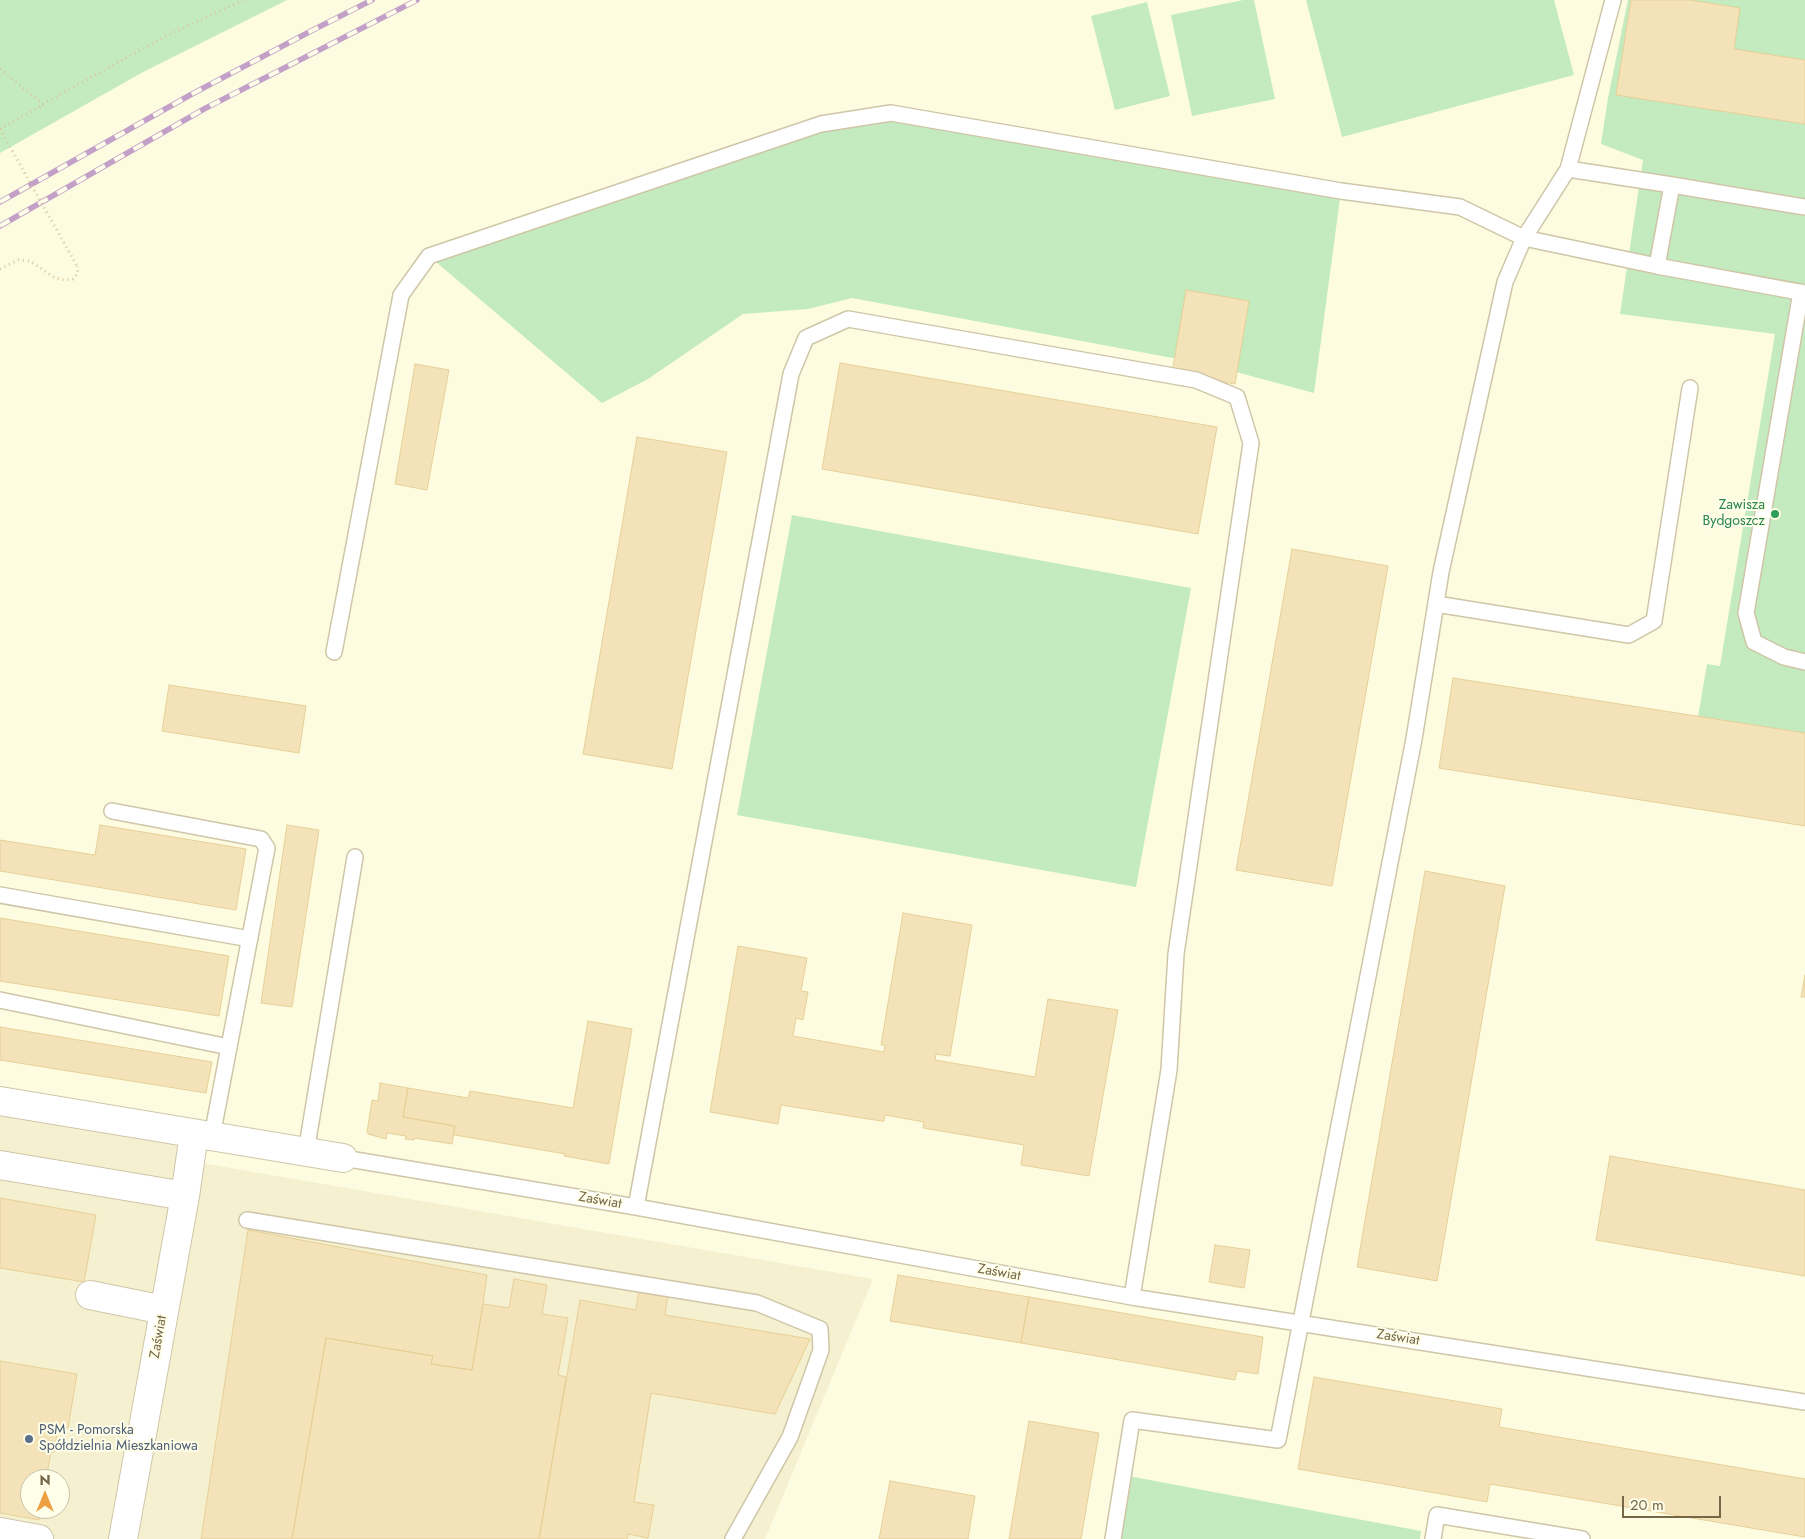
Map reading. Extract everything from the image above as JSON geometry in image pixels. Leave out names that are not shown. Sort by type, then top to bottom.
[{"type":"street","name":"Zaświat","points":[[0,1101],[343,1158]]},
{"type":"street","name":"Zaświat","points":[[123,1539],[185,1196],[203,1135]]},
{"type":"street","points":[[0,1165],[185,1196]]},
{"type":"street","points":[[90,1295],[164,1310]]},
{"type":"street","points":[[0,1532],[39,1539]]},
{"type":"lane","points":[[1113,1539],[1132,1420],[1278,1440],[1391,863],[1414,738],[1441,572],[1505,282],[1524,238],[1568,170],[1613,0]]},
{"type":"lane","points":[[334,652],[401,295],[429,256],[821,124],[891,113],[1341,191],[1460,207],[1524,238],[1657,266],[1803,292],[1746,613],[1754,642],[1784,657],[1805,662]]},
{"type":"lane","points":[[1568,170],[1805,207]]},
{"type":"lane","points":[[1657,266],[1672,185]]},
{"type":"lane","points":[[636,1207],[791,374],[806,338],[848,319],[1196,380],[1237,397],[1251,443],[1176,954],[1169,1070],[1132,1297]]},
{"type":"lane","points":[[1436,604],[1629,635],[1654,621],[1690,388]]},
{"type":"lane","points":[[112,811],[261,838],[267,848],[229,1047],[203,1135]]},
{"type":"lane","points":[[306,1152],[356,857]]},
{"type":"lane","points":[[0,895],[250,939]]},
{"type":"lane","points":[[0,1000],[229,1047]]},
{"type":"lane","name":"Zaświat","points":[[343,1158],[636,1207],[1132,1297],[1805,1402]]},
{"type":"lane","points":[[247,1220],[757,1303],[820,1329],[821,1350],[790,1437],[733,1539]]},
{"type":"lane","points":[[1433,1539],[1437,1515],[1582,1539]]},
{"type":"path","points":[[0,269],[18,260],[30,261],[55,278],[64,280],[72,279],[78,273],[77,266],[0,129],[164,37],[243,0]]},
{"type":"path","points":[[0,69],[43,104]]},
{"type":"shaded area","points":[[0,1101],[194,1134],[190,1161],[873,1279],[765,1539],[0,1539]]},
{"type":"green space","points":[[0,0],[287,0],[143,72],[0,153]]},
{"type":"green space","points":[[1243,0],[1254,0],[1275,99],[1192,116],[1171,15]]},
{"type":"green space","points":[[1306,0],[1554,0],[1574,75],[1342,137]]},
{"type":"green space","name":"Zawisza Bydgoszcz","points":[[1628,0],[1805,0],[1805,733],[1698,717],[1707,664],[1720,666],[1775,334],[1620,314],[1643,160],[1601,144],[1608,98]]},
{"type":"green space","points":[[1147,2],[1170,96],[1115,110],[1091,16]]},
{"type":"green space","points":[[891,113],[1341,191],[1314,393],[1210,365],[852,298],[808,309],[743,314],[648,379],[602,403],[429,256],[821,124]]},
{"type":"green space","points":[[792,515],[1191,588],[1136,887],[737,815]]},
{"type":"green space","points":[[1123,1475],[1421,1531],[1420,1539],[1113,1539]]},
{"type":"building","points":[[1631,0],[1690,0],[1740,8],[1734,49],[1805,60],[1805,124],[1616,95]]},
{"type":"building","points":[[1186,290],[1249,301],[1235,384],[1172,373]]},
{"type":"building","points":[[840,363],[1217,427],[1198,534],[822,469]]},
{"type":"building","points":[[415,364],[449,370],[427,490],[395,484]]},
{"type":"building","points":[[637,437],[727,452],[672,769],[583,754]]},
{"type":"building","points":[[1292,549],[1388,566],[1332,886],[1236,870]]},
{"type":"building","points":[[1453,678],[1805,733],[1805,826],[1439,768]]},
{"type":"building","points":[[169,685],[306,706],[299,753],[162,731]]},
{"type":"building","points":[[100,825],[246,849],[236,910],[0,871],[0,840],[95,855]]},
{"type":"building","points":[[287,825],[319,830],[292,1007],[261,1003]]},
{"type":"building","points":[[1425,871],[1505,886],[1437,1281],[1357,1267]]},
{"type":"building","points":[[903,913],[972,925],[950,1056],[936,1054],[935,1060],[1035,1077],[1048,999],[1118,1010],[1089,1176],[1021,1165],[1024,1145],[923,1128],[924,1122],[885,1115],[884,1121],[881,1121],[781,1105],[778,1124],[710,1112],[738,946],[807,958],[801,991],[808,992],[803,1020],[796,1018],[793,1036],[884,1052],[885,1045],[881,1045]]},
{"type":"building","points":[[0,918],[229,956],[219,1016],[0,981]]},
{"type":"building","points":[[1805,975],[1805,997],[1801,997]]},
{"type":"building","points":[[588,1021],[632,1029],[609,1164],[564,1156],[565,1154],[455,1135],[453,1134],[455,1126],[403,1117],[408,1088],[468,1098],[470,1091],[573,1108]]},
{"type":"building","points":[[0,1027],[212,1062],[206,1093],[0,1060]]},
{"type":"building","points":[[380,1083],[408,1088],[403,1117],[455,1126],[452,1144],[415,1138],[414,1140],[405,1139],[406,1136],[387,1133],[386,1139],[368,1134],[372,1100],[378,1101]]},
{"type":"building","points":[[1610,1156],[1805,1190],[1805,1276],[1596,1240]]},
{"type":"building","points":[[0,1198],[96,1215],[84,1282],[0,1268]]},
{"type":"building","points":[[248,1230],[487,1275],[483,1304],[472,1370],[431,1364],[433,1356],[326,1338],[292,1539],[201,1539]]},
{"type":"building","points":[[1215,1245],[1250,1250],[1244,1288],[1209,1282]]},
{"type":"building","points":[[898,1275],[1029,1297],[1021,1343],[890,1321]]},
{"type":"building","points":[[514,1279],[547,1285],[542,1314],[568,1318],[558,1375],[566,1377],[539,1539],[292,1539],[326,1338],[433,1356],[431,1364],[472,1370],[483,1304],[509,1308]]},
{"type":"building","points":[[639,1290],[668,1294],[665,1315],[810,1339],[775,1414],[651,1393],[634,1502],[654,1505],[648,1538],[628,1534],[627,1539],[539,1539],[580,1300],[636,1310]]},
{"type":"building","points":[[1029,1297],[1263,1337],[1258,1374],[1237,1371],[1235,1380],[1021,1343]]},
{"type":"building","points":[[0,1361],[77,1374],[68,1428],[55,1426],[54,1435],[57,1435],[54,1452],[51,1452],[48,1469],[20,1469],[20,1517],[0,1513]]},
{"type":"building","points":[[1314,1377],[1502,1409],[1499,1427],[1805,1479],[1805,1537],[1490,1484],[1487,1502],[1298,1469]]},
{"type":"building","points":[[1029,1421],[1099,1433],[1081,1539],[1009,1539]]},
{"type":"building","points":[[890,1481],[975,1496],[968,1539],[879,1539]]},
{"type":"railway","points":[[0,202],[192,94],[372,0]]},
{"type":"railway","points":[[0,226],[204,109],[417,0]]},
{"type":"place","name":"Zawisza Bydgoszcz","points":[[1775,514]]},
{"type":"place","name":"PSM - Pomorska Spółdzielnia Mieszkaniowa","points":[[29,1439]]}]
